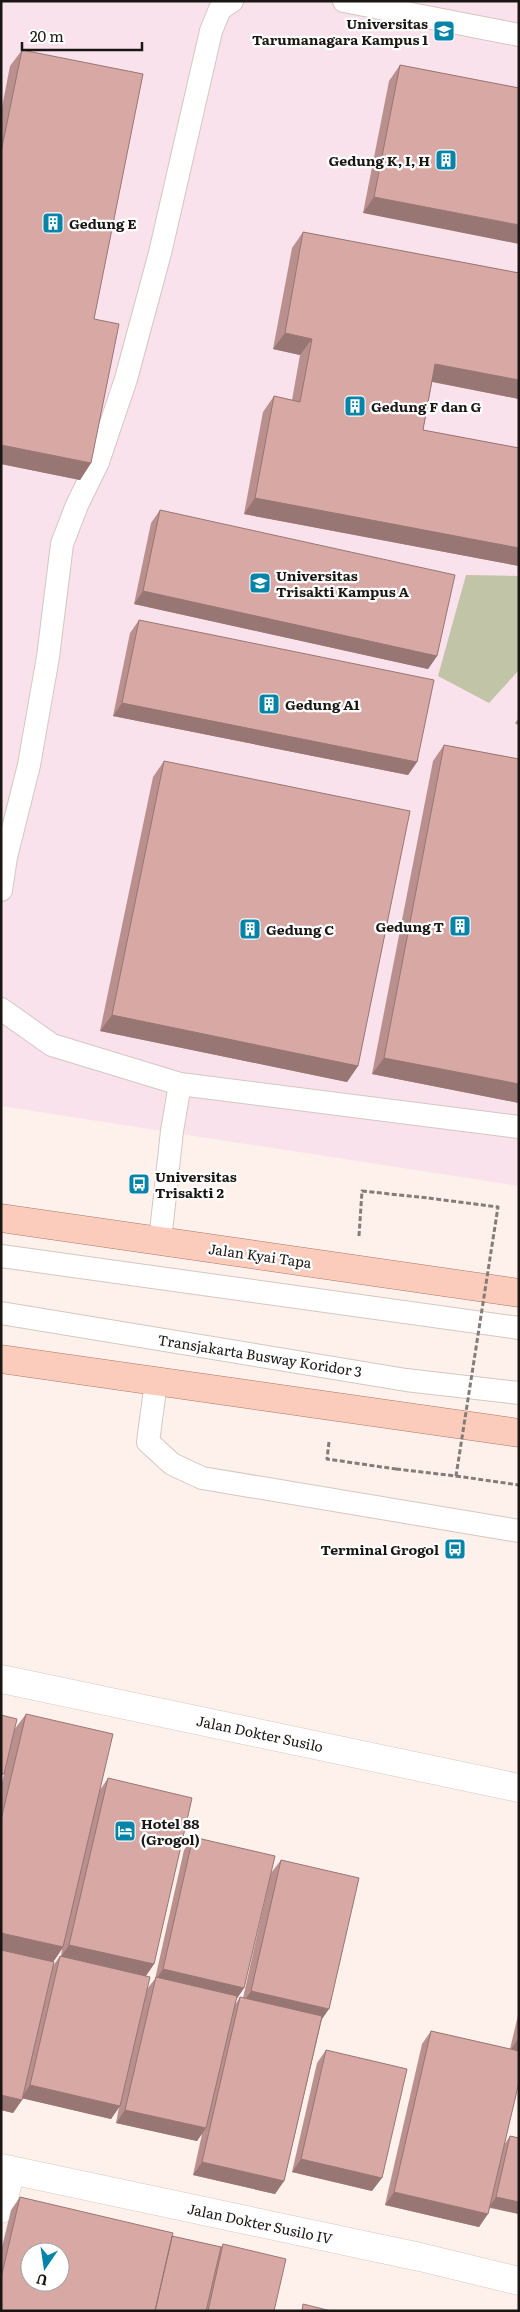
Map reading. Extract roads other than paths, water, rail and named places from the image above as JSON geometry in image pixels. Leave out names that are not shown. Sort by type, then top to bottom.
[{"type":"main road","name":"Jalan Kyai Tapa","points":[[1,1218],[519,1292]]},
{"type":"main road","points":[[1,1359],[519,1433]]},
{"type":"street","name":"Jalan Dokter Susilo","points":[[1,1679],[519,1788]]},
{"type":"street","points":[[1,2208],[6,2169]]},
{"type":"street","name":"Jalan Dokter Susilo IV","points":[[6,2169],[420,2257],[519,2281]]},
{"type":"lane","points":[[1,890],[4,857],[29,765],[47,666],[62,544],[77,505],[98,462],[126,379],[160,252],[211,31],[220,9],[232,1]]},
{"type":"lane","points":[[344,1],[519,35]]},
{"type":"lane","points":[[1,1009],[52,1045],[180,1084],[519,1127]]},
{"type":"lane","points":[[160,1241],[172,1131],[180,1084]]},
{"type":"lane","points":[[1,1256],[519,1328]]},
{"type":"lane","name":"Transjakarta Busway Koridor 3","points":[[1,1313],[406,1380],[519,1393]]},
{"type":"lane","points":[[156,1382],[148,1442],[172,1464],[202,1478],[519,1531]]},
{"type":"place","name":"Universitas Tarumanagara Kampus 1","points":[[444,31]]},
{"type":"place","name":"Gedung K, I, H","points":[[446,160]]},
{"type":"place","name":"Gedung E","points":[[53,223]]},
{"type":"place","name":"Gedung F dan G","points":[[355,406]]},
{"type":"place","name":"Universitas Trisakti Kampus A","points":[[260,583]]},
{"type":"place","name":"Gedung A1","points":[[269,704]]},
{"type":"place","name":"Gedung T","points":[[460,926]]},
{"type":"place","name":"Gedung C","points":[[250,929]]},
{"type":"place","name":"Universitas Trisakti 2","points":[[139,1184]]},
{"type":"place","name":"Terminal Grogol","points":[[455,1549]]},
{"type":"place","name":"Hotel 88 (Grogol)","points":[[125,1831]]}]
